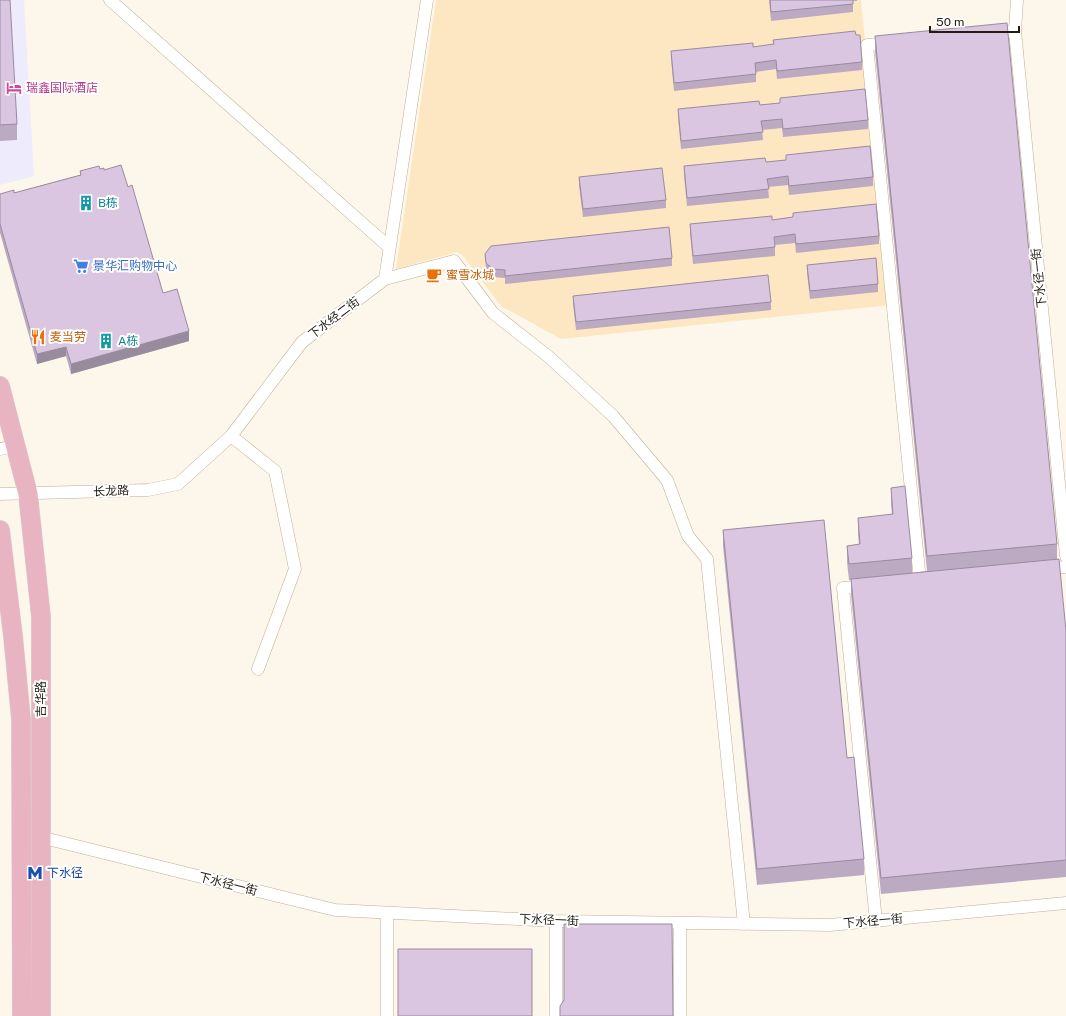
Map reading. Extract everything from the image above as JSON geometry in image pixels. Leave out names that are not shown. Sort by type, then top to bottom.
[{"type":"main road","name":"吉华路","points":[[0,386],[8,447],[28,494],[41,617],[41,1016]]},
{"type":"main road","name":"吉华路","points":[[0,530],[13,636],[21,719],[22,1016]]},
{"type":"street","points":[[110,0],[123,4],[390,247]]},
{"type":"street","points":[[385,279],[427,0]]},
{"type":"street","name":"下水径一街","points":[[1017,0],[1015,31],[1066,556]]},
{"type":"street","points":[[984,34],[1015,31]]},
{"type":"street","points":[[898,42],[868,45],[920,581]]},
{"type":"street","name":"下水经二街","points":[[210,454],[231,436],[302,342],[385,279],[454,261],[492,313],[549,356],[613,416],[667,480],[688,536],[707,559],[744,924]]},
{"type":"street","points":[[231,436],[275,471],[295,569],[258,669]]},
{"type":"street","name":"长龙路","points":[[0,494],[148,490],[178,484],[210,454]]},
{"type":"street","points":[[1028,571],[1066,567]]},
{"type":"street","points":[[904,582],[935,579]]},
{"type":"street","points":[[876,921],[843,588],[882,584]]},
{"type":"street","name":"下水径一街","points":[[40,837],[335,910],[556,921],[830,925],[1066,903]]},
{"type":"street","points":[[387,913],[387,1016]]},
{"type":"street","points":[[556,921],[556,1016]]},
{"type":"street","points":[[680,923],[680,1016]]},
{"type":"shaded area","name":"瑞鑫国际酒店","points":[[0,0],[24,0],[34,176],[0,185]]},
{"type":"shaded area","points":[[436,0],[861,0],[891,305],[561,339],[501,306],[463,256],[457,252],[396,269]]},
{"type":"building","points":[[0,0],[10,0],[17,124],[0,125]]},
{"type":"building","points":[[770,0],[853,0],[853,4],[771,12]]},
{"type":"building","points":[[1007,23],[1057,544],[927,556],[875,36]]},
{"type":"building","points":[[855,31],[856,35],[860,35],[862,62],[777,71],[776,60],[755,63],[756,74],[674,83],[671,51],[753,43],[753,47],[774,44],[773,40]]},
{"type":"building","points":[[865,89],[868,120],[783,129],[782,119],[761,121],[763,132],[681,141],[678,109],[759,101],[760,105],[780,103],[780,98]]},
{"type":"building","points":[[870,146],[873,177],[789,186],[788,176],[767,179],[769,189],[687,198],[684,166],[765,158],[766,162],[786,160],[786,155]]},
{"type":"building","name":"景华汇购物中心","points":[[121,165],[128,187],[132,185],[163,293],[177,289],[189,331],[71,364],[66,347],[37,354],[0,224],[0,194],[14,190],[14,193],[81,175],[80,171],[99,166],[100,169],[104,168],[104,170]]},
{"type":"building","points":[[662,168],[666,200],[583,209],[579,177]]},
{"type":"building","points":[[876,204],[879,236],[796,244],[795,234],[774,237],[775,247],[693,256],[690,224],[772,216],[772,220],[793,217],[793,213]]},
{"type":"building","points":[[669,227],[672,258],[505,276],[505,270],[493,269],[486,263],[485,254],[491,246]]},
{"type":"building","points":[[876,258],[878,284],[810,291],[807,265]]},
{"type":"building","points":[[768,275],[771,302],[576,322],[573,296]]},
{"type":"building","points":[[905,486],[912,558],[849,564],[847,546],[860,544],[858,518],[893,514],[891,488]]},
{"type":"building","points":[[824,520],[847,758],[854,757],[864,859],[757,869],[723,530]]},
{"type":"building","points":[[1059,559],[1066,631],[1066,860],[881,878],[851,579]]},
{"type":"building","points":[[564,924],[672,924],[673,1016],[560,1016],[560,1006],[564,1000]]},
{"type":"building","points":[[398,949],[532,949],[532,1016],[398,1016]]},
{"type":"place","name":"瑞鑫国际酒店","points":[[14,88]]},
{"type":"place","name":"B栋","points":[[86,203]]},
{"type":"place","name":"景华汇购物中心","points":[[81,266]]},
{"type":"place","name":"蜜雪冰城","points":[[434,275]]},
{"type":"place","name":"麦当劳","points":[[38,337]]},
{"type":"place","name":"A栋","points":[[106,341]]},
{"type":"place","name":"下水径","points":[[35,873]]}]
